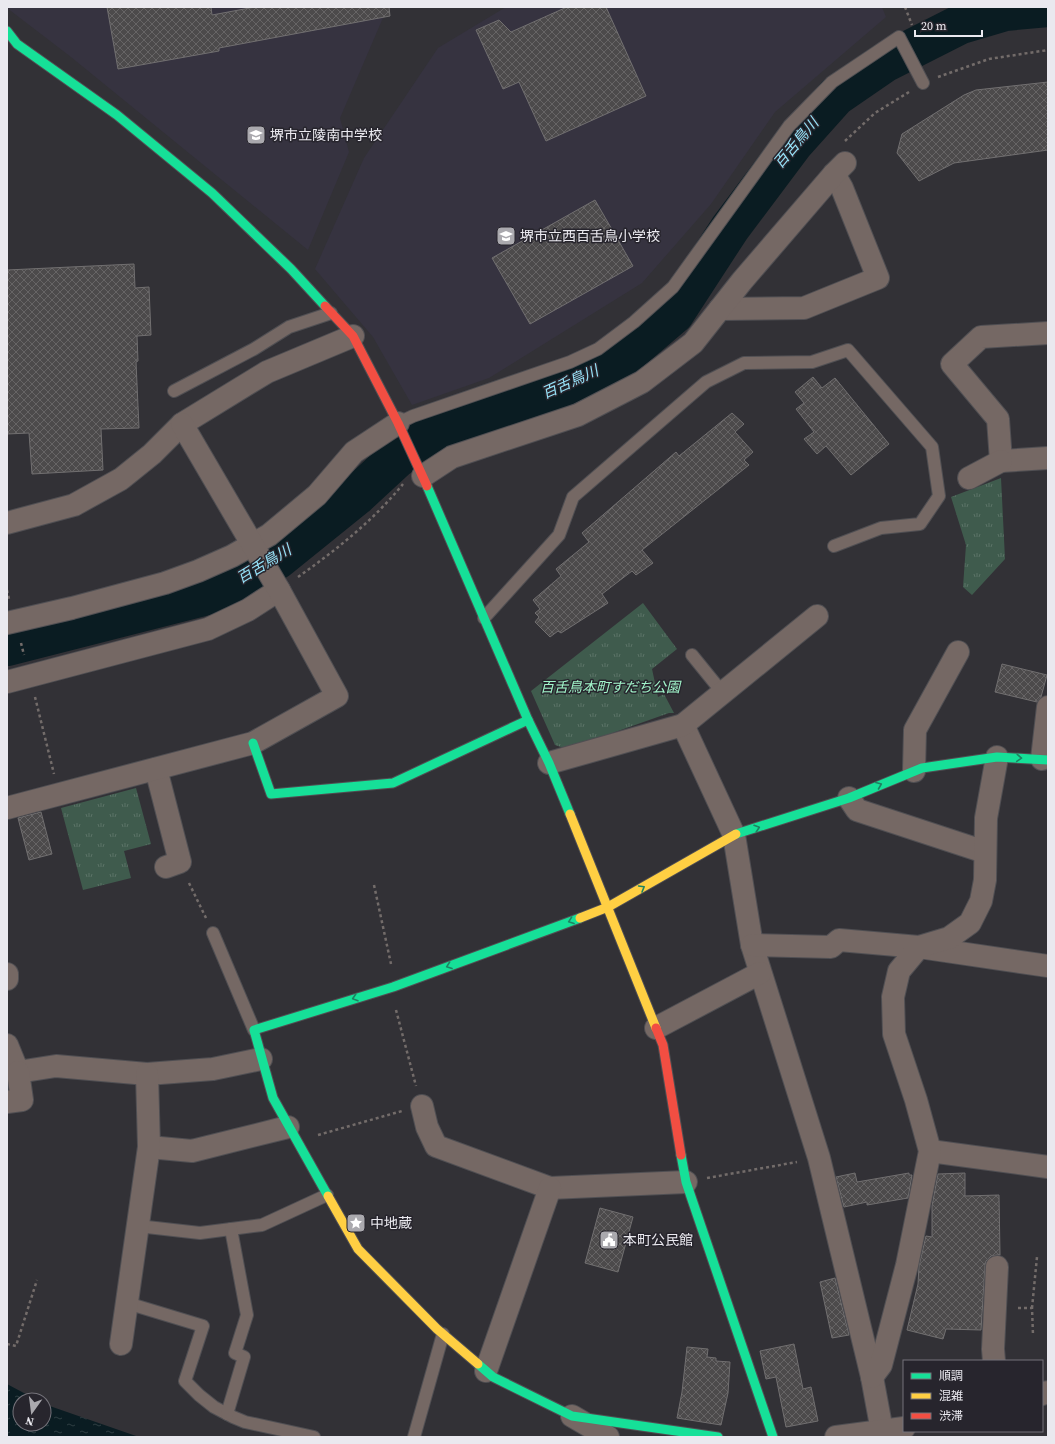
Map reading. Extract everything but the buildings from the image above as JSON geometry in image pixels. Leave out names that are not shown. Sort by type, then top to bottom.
[{"type":"street","points":[[10,42],[117,115],[206,188],[291,269],[353,336],[399,426],[415,473],[484,618],[528,720],[549,763],[663,1044],[686,1182],[773,1437]]},
{"type":"street","points":[[415,473],[431,470],[452,457],[578,415],[642,382],[693,343],[742,281],[839,168],[842,188],[878,278],[804,308],[720,309]]},
{"type":"street","points":[[1001,461],[998,419],[952,364],[981,337],[1048,333]]},
{"type":"street","points":[[7,523],[74,505],[121,479],[152,454],[182,424],[267,372],[353,336]]},
{"type":"street","points":[[7,808],[253,743],[337,696],[277,586],[182,424]]},
{"type":"street","points":[[13,631],[72,608],[165,583],[198,572],[232,556],[256,550],[269,535],[317,495],[354,452],[399,426]]},
{"type":"street","points":[[969,478],[1001,461],[1048,458]]},
{"type":"street","points":[[7,682],[29,672],[208,629],[248,610],[277,586]]},
{"type":"street","points":[[549,763],[683,725],[817,616]]},
{"type":"street","points":[[914,771],[915,730],[958,652]]},
{"type":"street","points":[[608,1437],[572,1416],[493,1377],[443,1334],[358,1249],[273,1098],[261,1060],[254,1030],[393,987],[608,908],[734,835],[849,798],[922,768],[997,756],[1045,760],[1048,707]]},
{"type":"street","points":[[253,743],[271,794],[393,783],[528,720]]},
{"type":"street","points":[[683,725],[734,835],[752,945],[819,1158],[872,1377],[877,1433]]},
{"type":"street","points":[[872,1377],[880,1365],[907,1266],[930,1151],[916,1100],[894,1034],[893,997],[899,971],[919,947],[949,938],[970,923],[981,901],[985,880],[986,818],[997,756]]},
{"type":"street","points":[[156,769],[173,865]]},
{"type":"street","points":[[849,798],[858,810],[985,852]]},
{"type":"street","points":[[752,945],[831,947],[839,940],[1047,961]]},
{"type":"street","points":[[656,1028],[760,973]]},
{"type":"street","points":[[7,974],[7,979]]},
{"type":"street","points":[[7,1045],[18,1072],[22,1100],[7,1102]]},
{"type":"street","points":[[18,1072],[56,1066],[147,1074],[214,1069],[261,1060]]},
{"type":"street","points":[[121,1344],[149,1147],[147,1074]]},
{"type":"street","points":[[422,1106],[427,1128],[436,1146],[550,1188],[686,1182]]},
{"type":"street","points":[[149,1147],[192,1151],[292,1134]]},
{"type":"street","points":[[930,1151],[1048,1167]]},
{"type":"street","points":[[486,1371],[550,1188]]},
{"type":"street","points":[[994,1360],[993,1349],[997,1267]]},
{"type":"street","points":[[572,1416],[718,1437]]},
{"type":"street","points":[[836,1437],[877,1433],[903,1428]]},
{"type":"lane","points":[[399,426],[413,416],[570,362],[598,349],[634,322],[673,286],[789,126],[832,82],[900,37],[923,83]]},
{"type":"lane","points":[[174,391],[254,349],[289,327],[331,313]]},
{"type":"lane","points":[[484,618],[559,535],[573,497],[706,382],[744,363],[812,362],[848,350],[932,447],[939,496],[920,524],[881,528],[834,546]]},
{"type":"lane","points":[[692,655],[722,692]]},
{"type":"lane","points":[[213,933],[254,1030]]},
{"type":"lane","points":[[138,1226],[200,1233],[262,1225],[327,1195]]},
{"type":"lane","points":[[227,1414],[244,1357],[235,1353],[247,1315],[231,1230]]},
{"type":"lane","points":[[127,1304],[203,1326],[185,1381],[214,1407],[245,1422],[314,1437]]},
{"type":"lane","points":[[414,1437],[443,1334]]},
{"type":"path","points":[[277,586],[325,558],[363,526],[415,473]]},
{"type":"path","points":[[13,631],[29,672],[61,794]]},
{"type":"path","points":[[173,865],[213,933]]},
{"type":"path","points":[[292,1134],[422,1106],[392,996],[393,974],[374,885]]},
{"type":"path","points":[[686,1182],[819,1158]]},
{"type":"path","points":[[1033,1335],[1032,1308],[1037,1257]]},
{"type":"path","points":[[7,1344],[16,1346],[37,1280]]},
{"type":"path","points":[[995,1307],[1032,1308]]},
{"type":"shaded area","name":"堺市立陵南中学校","points":[[7,7],[391,7],[382,20],[340,118],[349,152],[308,250],[71,57]]},
{"type":"shaded area","name":"堺市立西百舌鳥小学校","points":[[506,7],[882,7],[886,17],[775,112],[711,204],[642,283],[489,378],[412,405],[373,337],[315,269],[364,158],[438,48]]},
{"type":"green space","points":[[1001,478],[1005,559],[972,595],[963,587],[966,545],[951,497]]},
{"type":"green space","name":"百舌鳥本町すだち公園","points":[[643,603],[677,649],[652,669],[658,697],[664,694],[674,713],[669,713],[567,749],[555,745],[531,691]]},
{"type":"green space","points":[[136,788],[151,844],[124,851],[131,878],[83,890],[61,808]]},
{"type":"water","points":[[7,1384],[22,1392],[12,1392],[12,1432],[52,1432],[52,1407],[139,1437],[7,1437]]},
{"type":"waterway","name":"百舌鳥川","points":[[7,646],[211,594],[257,572],[278,559],[356,496],[397,458],[427,438],[552,392],[620,360],[674,314],[730,228],[793,144],[836,96],[884,63],[961,24],[1005,11],[1048,7]]},
{"type":"traffic: fast","points":[[7,31],[17,44],[117,115],[212,193],[291,269],[325,306]]},
{"type":"traffic: fast","points":[[427,486],[570,814]]},
{"type":"traffic: fast","points":[[253,743],[271,794],[393,783],[528,720]]},
{"type":"traffic: fast","points":[[736,834],[849,798],[922,768],[997,757],[1048,760]]},
{"type":"traffic: fast","points":[[328,1196],[273,1098],[254,1030],[393,987],[580,918]]},
{"type":"traffic: fast","points":[[681,1155],[686,1182],[773,1437]]},
{"type":"traffic: fast","points":[[478,1364],[493,1377],[572,1416],[718,1437]]},
{"type":"traffic: slow","points":[[570,814],[656,1028]]},
{"type":"traffic: slow","points":[[580,918],[608,907],[736,834]]},
{"type":"traffic: slow","points":[[328,1196],[358,1249],[437,1329],[478,1364]]},
{"type":"traffic: jam","points":[[325,306],[353,336],[398,423],[427,486]]},
{"type":"traffic: jam","points":[[656,1028],[663,1045],[681,1155]]},
{"type":"place","name":"堺市立陵南中学校","points":[[256,135]]},
{"type":"place","name":"堺市立西百舌鳥小学校","points":[[506,236]]},
{"type":"place","name":"中地蔵","points":[[356,1223]]},
{"type":"place","name":"本町公民館","points":[[609,1240]]}]
